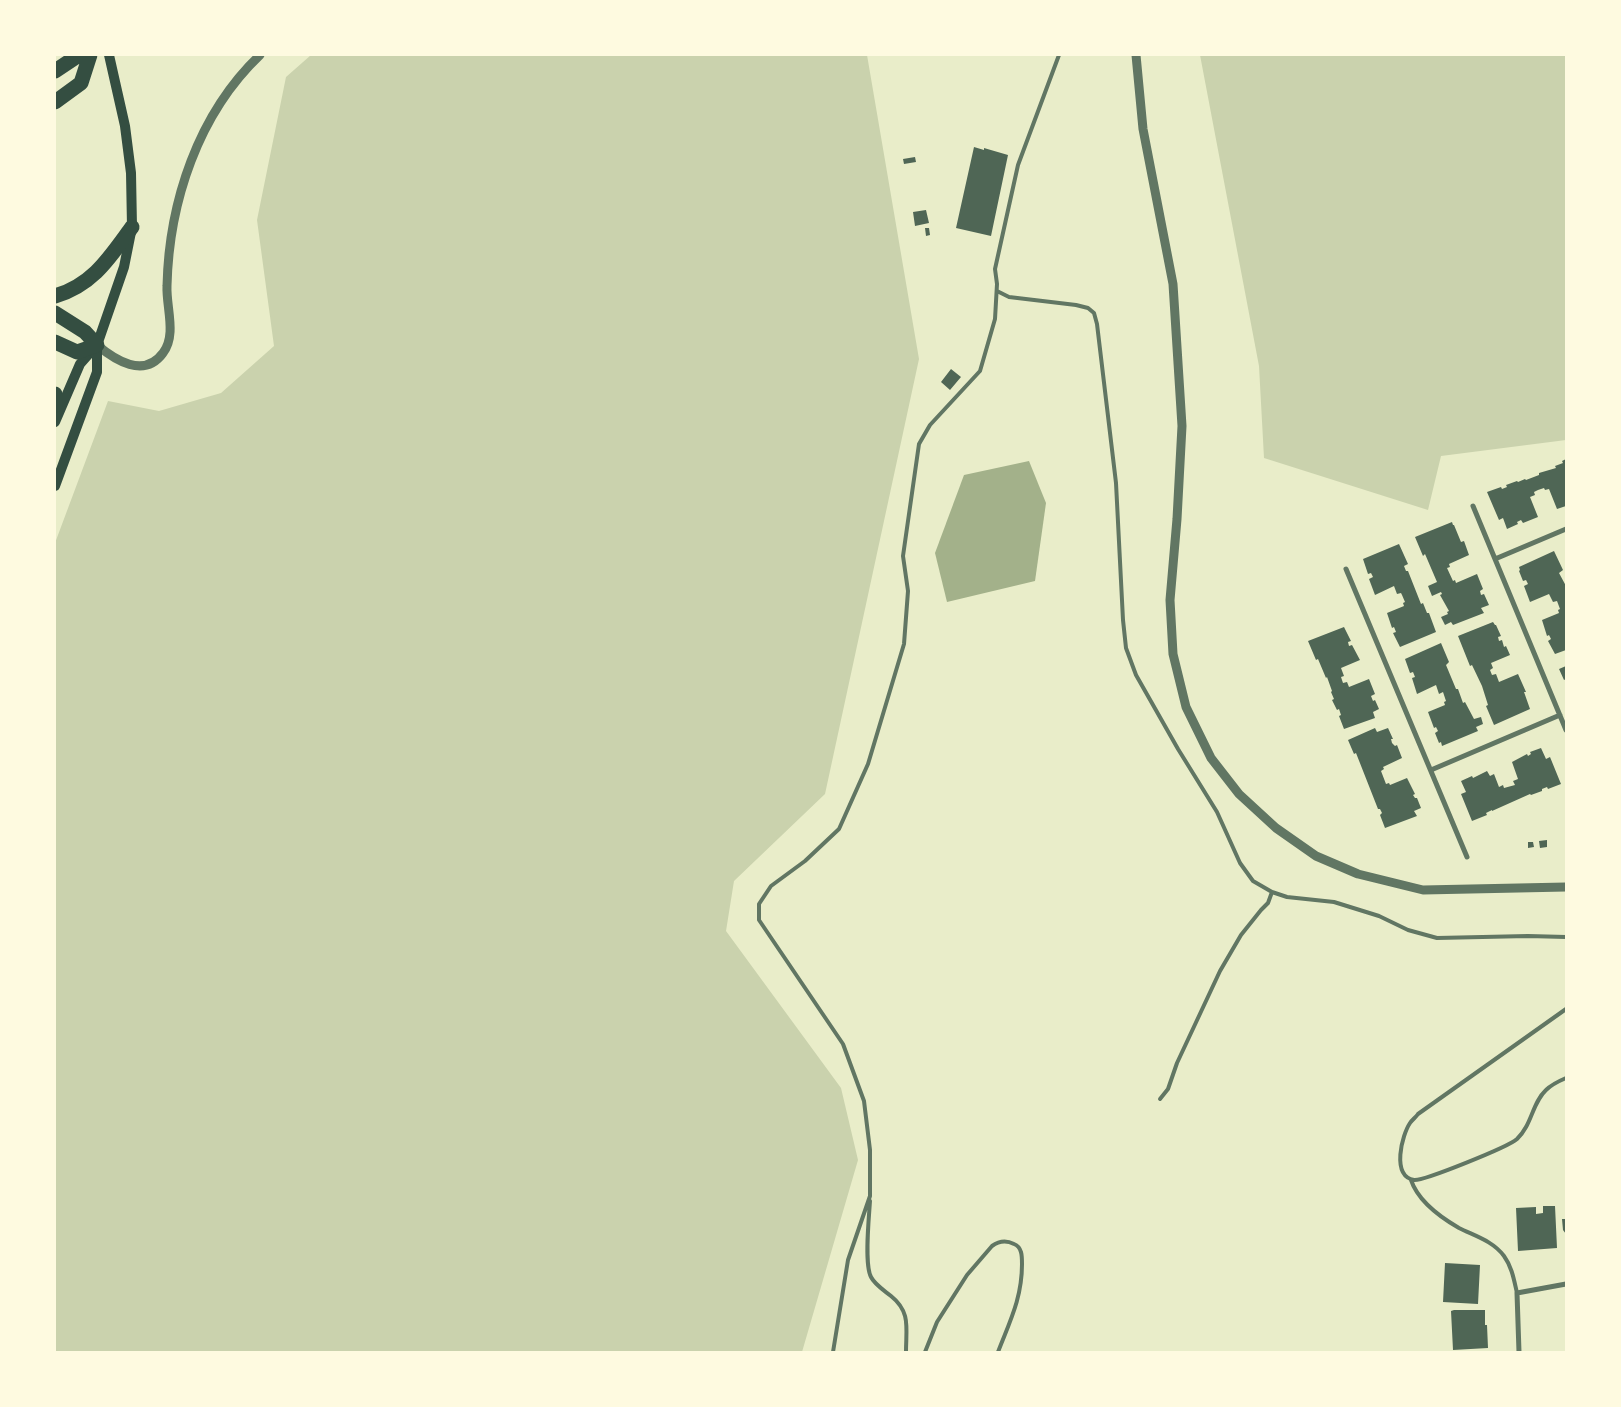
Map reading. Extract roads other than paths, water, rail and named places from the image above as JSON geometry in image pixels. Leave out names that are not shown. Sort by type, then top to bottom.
[{"type":"highway","points":[[55,71],[79,55]]},
{"type":"highway","points":[[55,102],[81,83],[90,55]]},
{"type":"highway","points":[[55,296],[83,284],[107,262],[132,227]]},
{"type":"highway","points":[[55,314],[84,332],[97,345],[77,352],[55,342]]},
{"type":"highway","points":[[55,394],[55,405]]},
{"type":"main road","points":[[55,486],[97,372],[97,345],[124,267],[132,227],[131,173],[110,55]]},
{"type":"main road","points":[[55,422],[80,364],[97,345]]},
{"type":"street","points":[[97,345],[113,359],[138,366],[150,364],[163,354],[169,342],[167,287],[172,229],[182,186],[200,141],[224,97],[260,55]]},
{"type":"street","points":[[1136,55],[1143,129],[1172,284],[1182,426],[1170,600],[1173,654],[1186,707],[1211,758],[1239,794],[1276,828],[1316,856],[1358,874],[1423,890],[1566,887]]},
{"type":"street","points":[[1473,506],[1566,730]]},
{"type":"street","points":[[1495,559],[1566,529]]},
{"type":"street","points":[[1346,569],[1467,857]]},
{"type":"street","points":[[1431,770],[1560,715]]},
{"type":"street","points":[[1518,1352],[1517,1293],[1566,1284]]},
{"type":"lane","points":[[906,1352],[905,1313],[900,1303],[871,1278],[867,1257],[870,1150],[864,1101],[843,1044],[759,920],[759,904],[771,886],[805,861],[839,829],[868,764],[904,644],[908,591],[903,556],[919,444],[930,425],[980,371],[995,319],[995,269],[1018,165],[1059,55]]},
{"type":"lane","points":[[996,291],[1009,297],[1088,308],[1094,313],[1097,324],[1116,483],[1126,648],[1136,675],[1178,749],[1217,812],[1240,863],[1253,881],[1272,892],[1287,896],[1334,902],[1379,916],[1408,930],[1437,938],[1566,937]]},
{"type":"lane","points":[[1160,1099],[1168,1089],[1177,1063],[1220,971],[1241,936],[1268,903],[1272,892]]},
{"type":"lane","points":[[1566,1009],[1418,1114],[1410,1123],[1402,1145],[1400,1167],[1405,1176],[1411,1180],[1418,1180],[1516,1140],[1525,1129],[1545,1090],[1566,1078]]},
{"type":"lane","points":[[1411,1180],[1421,1199],[1439,1214],[1458,1227],[1486,1241],[1505,1257],[1510,1267],[1517,1293]]},
{"type":"lane","points":[[833,1352],[848,1260],[870,1196]]},
{"type":"lane","points":[[925,1352],[937,1322],[967,1275],[992,1246],[1004,1241],[1016,1244],[1021,1251],[1021,1284],[1015,1310],[998,1352]]}]
